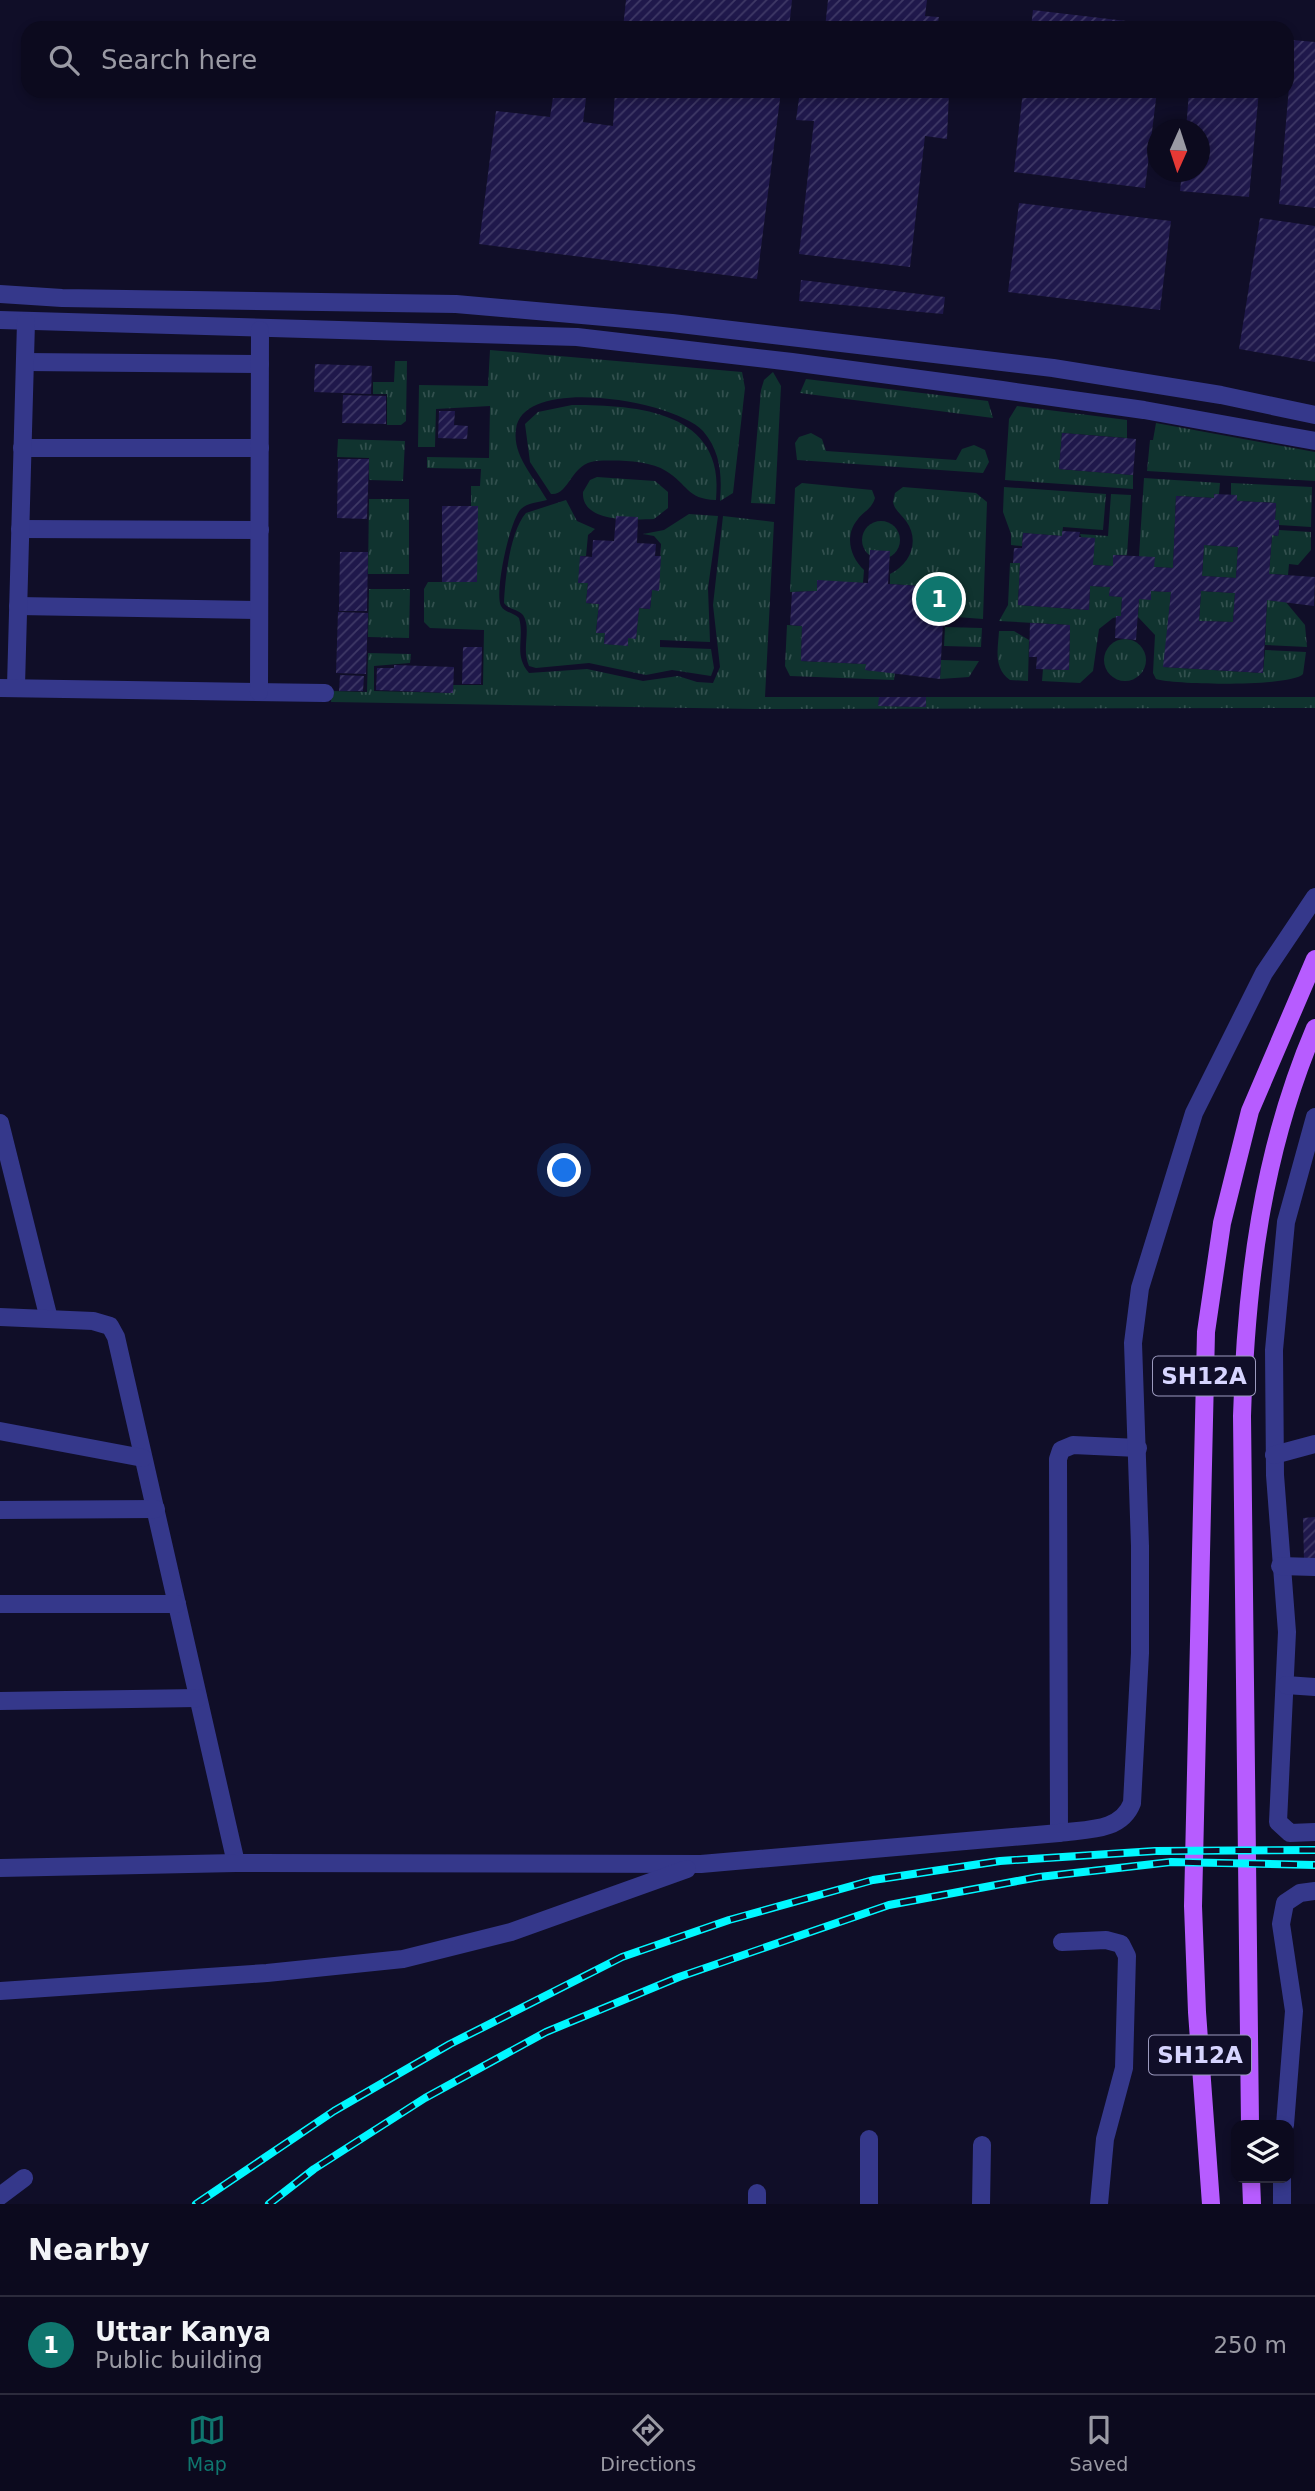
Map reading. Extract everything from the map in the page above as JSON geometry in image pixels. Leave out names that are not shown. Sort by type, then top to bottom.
[{"type":"main road","name":"SH12A","points":[[1211,2204],[1197,2012],[1193,1906],[1204,1374],[1215,1262],[1250,1111],[1315,959]]},
{"type":"main road","name":"SH12A","points":[[1250,2120],[1242,1416],[1245,1318],[1257,1228],[1272,1154],[1315,1028]]},
{"type":"main road","points":[[1251,2183],[1252,2204]]},
{"type":"street","points":[[0,294],[76,298],[456,304],[764,332],[899,348],[1195,390],[1315,415]]},
{"type":"street","points":[[0,320],[260,330],[359,329],[577,337],[896,376],[1144,411],[1315,441]]},
{"type":"street","points":[[26,322],[18,606],[8,687],[325,694]]},
{"type":"street","points":[[259,692],[260,330]]},
{"type":"street","points":[[896,376],[899,348]]},
{"type":"street","points":[[25,362],[260,363]]},
{"type":"street","points":[[22,448],[260,448]]},
{"type":"street","points":[[20,529],[260,530]]},
{"type":"street","points":[[18,606],[259,610]]},
{"type":"street","points":[[0,1868],[236,1863],[701,1864],[1059,1833],[1113,1825],[1127,1817],[1132,1803],[1140,1653],[1138,1448],[1133,1403],[1135,1316],[1140,1288],[1185,1136],[1205,1087],[1264,973],[1315,897]]},
{"type":"street","points":[[1314,1122],[1291,1199],[1281,1264],[1273,1370],[1274,1455],[1280,1566],[1287,1632],[1278,1822],[1290,1833],[1315,1832]]},
{"type":"street","points":[[0,1123],[49,1319]]},
{"type":"street","points":[[0,1317],[93,1321],[110,1326],[116,1337],[236,1863]]},
{"type":"street","points":[[0,1431],[143,1458]]},
{"type":"street","points":[[1274,1455],[1315,1444]]},
{"type":"street","points":[[1059,1833],[1058,1459],[1061,1450],[1073,1445],[1138,1448]]},
{"type":"street","points":[[0,1510],[156,1509]]},
{"type":"street","points":[[1280,1566],[1315,1567]]},
{"type":"street","points":[[0,1604],[177,1604]]},
{"type":"street","points":[[1286,1685],[1315,1687]]},
{"type":"street","points":[[0,1701],[198,1698]]},
{"type":"street","points":[[0,1991],[267,1973],[403,1959],[511,1932],[701,1864]]},
{"type":"street","points":[[1285,2120],[1294,2011],[1281,1924],[1285,1903],[1300,1893],[1315,1891]]},
{"type":"street","points":[[1062,1942],[1106,1940],[1121,1944],[1127,1956],[1127,2041],[1124,2068],[1105,2139],[1099,2204]]},
{"type":"street","points":[[869,2139],[869,2204]]},
{"type":"street","points":[[981,2204],[982,2145]]},
{"type":"street","points":[[0,2196],[24,2178]]},
{"type":"street","points":[[1282,2183],[1282,2204]]},
{"type":"green space","points":[[490,350],[742,372],[745,388],[733,493],[720,501],[720,473],[714,447],[703,431],[688,420],[663,410],[602,398],[571,398],[544,402],[525,412],[516,429],[517,448],[547,500],[526,505],[517,516],[504,556],[499,599],[502,608],[519,618],[520,653],[529,673],[587,669],[643,681],[678,676],[697,682],[713,683],[720,667],[713,605],[723,516],[774,522],[765,697],[879,697],[879,706],[926,707],[926,697],[1315,697],[1315,708],[755,709],[331,702],[332,691],[367,692],[368,653],[411,654],[410,663],[374,666],[374,691],[452,693],[453,685],[483,685],[484,630],[430,628],[424,622],[424,589],[428,582],[477,582],[477,506],[471,506],[471,486],[480,486],[481,469],[427,468],[427,457],[489,458],[490,406],[436,409],[435,447],[418,447],[419,385],[488,386]]},
{"type":"green space","points":[[395,361],[407,361],[406,421],[401,425],[387,425],[387,394],[373,394],[373,382],[394,382]]},
{"type":"green space","points":[[773,372],[781,386],[775,504],[751,503],[761,390],[764,380]]},
{"type":"green space","points":[[806,379],[988,401],[993,418],[800,393]]},
{"type":"green space","points":[[572,405],[624,407],[649,412],[672,419],[692,431],[707,448],[715,470],[716,500],[693,494],[659,467],[622,461],[588,463],[581,467],[562,490],[551,494],[530,462],[525,424],[538,412]]},
{"type":"green space","points":[[1017,406],[1127,420],[1127,438],[1062,433],[1059,469],[1133,475],[1133,489],[1005,480],[1009,419]]},
{"type":"green space","points":[[1156,423],[1315,452],[1315,481],[1147,471],[1150,440],[1153,440]]},
{"type":"green space","points":[[811,433],[822,439],[826,451],[956,460],[962,449],[974,445],[985,450],[989,462],[983,473],[797,460],[795,443],[799,437]]},
{"type":"green space","points":[[338,439],[405,441],[403,481],[369,480],[369,458],[337,457]]},
{"type":"green space","points":[[597,477],[655,481],[668,492],[668,508],[654,519],[610,518],[599,514],[590,509],[583,492],[590,480]]},
{"type":"green space","points":[[1144,478],[1220,483],[1219,494],[1214,494],[1214,498],[1176,496],[1173,568],[1154,567],[1139,556]]},
{"type":"green space","points":[[802,483],[872,490],[875,498],[870,508],[854,525],[850,539],[855,559],[864,570],[863,583],[817,581],[817,591],[790,592],[795,488]]},
{"type":"green space","points":[[1231,483],[1312,487],[1311,527],[1279,525],[1279,520],[1275,520],[1276,503],[1237,501],[1237,495],[1231,495]]},
{"type":"green space","points":[[903,487],[976,493],[987,502],[983,619],[944,616],[944,603],[934,602],[935,587],[890,584],[890,574],[908,558],[913,543],[910,528],[893,502],[895,493]]},
{"type":"green space","points":[[1004,487],[1106,494],[1103,530],[1063,527],[1062,536],[1023,533],[1022,546],[1011,545],[1011,534],[1003,512]]},
{"type":"green space","points":[[1111,494],[1131,495],[1127,555],[1114,555],[1113,566],[1093,565],[1080,534],[1108,536]]},
{"type":"green space","points":[[369,499],[409,499],[409,574],[368,574]]},
{"type":"green space","points":[[566,500],[577,521],[595,529],[588,535],[586,556],[581,556],[579,583],[588,583],[586,603],[599,604],[596,632],[605,633],[604,644],[627,645],[628,638],[636,638],[639,608],[650,609],[652,590],[659,590],[661,544],[654,536],[643,534],[664,530],[689,514],[718,516],[708,588],[710,642],[660,640],[660,647],[711,649],[714,668],[711,676],[672,670],[646,675],[589,663],[536,668],[529,666],[526,620],[521,613],[504,603],[509,556],[516,531],[526,513]]},
{"type":"green space","points":[[881,521],[894,527],[900,540],[894,553],[881,559],[868,553],[862,540],[868,527]]},
{"type":"green space","points":[[1279,530],[1311,532],[1311,550],[1298,565],[1289,564],[1288,575],[1269,574],[1272,535],[1278,536]]},
{"type":"green space","points":[[1204,545],[1238,547],[1236,578],[1202,576]]},
{"type":"green space","points":[[1010,563],[1020,563],[1018,605],[1089,610],[1090,586],[1110,587],[1109,596],[1122,597],[1121,616],[1113,618],[1099,629],[1093,671],[1080,683],[1042,681],[1043,669],[1069,670],[1070,625],[999,621],[1008,605]]},
{"type":"green space","points":[[369,589],[410,589],[409,638],[368,637]]},
{"type":"green space","points":[[1151,591],[1171,592],[1164,667],[1263,673],[1265,650],[1306,652],[1303,674],[1294,678],[1256,683],[1156,679],[1153,673],[1155,635],[1138,617],[1139,599],[1151,599]]},
{"type":"green space","points":[[1201,591],[1235,593],[1233,622],[1199,621]]},
{"type":"green space","points":[[1267,600],[1285,601],[1305,625],[1307,647],[1265,645]]},
{"type":"green space","points":[[787,625],[802,626],[801,661],[866,664],[866,670],[895,672],[894,680],[790,676],[785,666]]},
{"type":"green space","points":[[945,627],[982,628],[981,647],[944,646]]},
{"type":"green space","points":[[999,631],[1014,631],[1029,640],[1028,681],[1010,680],[1001,670],[998,658]]},
{"type":"green space","points":[[1125,639],[1140,645],[1146,660],[1140,675],[1125,681],[1110,675],[1104,660],[1110,645]]},
{"type":"green space","points":[[941,660],[979,661],[969,677],[940,679]]},
{"type":"building","points":[[626,0],[792,0],[790,21],[624,21]]},
{"type":"building","points":[[828,0],[927,0],[925,16],[939,17],[938,21],[826,21]]},
{"type":"building","points":[[1033,10],[1126,21],[1032,21]]},
{"type":"building","points":[[1294,40],[1315,42],[1315,208],[1279,204],[1288,98],[1294,98]]},
{"type":"building","points":[[553,98],[586,98],[583,122],[613,126],[615,98],[780,98],[757,279],[479,244],[496,111],[550,117]]},
{"type":"building","points":[[799,98],[949,98],[947,139],[925,136],[910,267],[799,254],[814,121],[796,120]]},
{"type":"building","points":[[1022,98],[1156,98],[1154,119],[1147,119],[1145,188],[1014,172]]},
{"type":"building","points":[[1188,98],[1258,98],[1249,197],[1180,191],[1181,182],[1210,182],[1210,119],[1187,119]]},
{"type":"building","points":[[1019,203],[1171,221],[1160,310],[1008,292]]},
{"type":"building","points":[[1260,218],[1315,226],[1315,362],[1239,349]]},
{"type":"building","points":[[801,280],[945,297],[943,314],[799,301]]},
{"type":"building","points":[[315,364],[372,366],[371,394],[314,392]]},
{"type":"building","points":[[343,395],[386,396],[386,424],[342,423]]},
{"type":"building","points":[[439,411],[455,411],[454,425],[468,426],[467,439],[438,438]]},
{"type":"building","points":[[1062,433],[1136,439],[1133,475],[1059,469]]},
{"type":"building","points":[[338,459],[369,459],[367,519],[337,518]]},
{"type":"building","points":[[1214,494],[1237,495],[1237,501],[1276,503],[1275,520],[1279,520],[1279,530],[1278,536],[1272,535],[1269,574],[1315,577],[1314,606],[1267,600],[1263,673],[1163,667],[1171,592],[1151,591],[1151,600],[1139,599],[1136,640],[1115,638],[1116,616],[1121,616],[1122,597],[1109,596],[1110,587],[1090,586],[1089,610],[1018,605],[1020,563],[1013,563],[1014,548],[1022,548],[1023,533],[1062,536],[1062,531],[1080,532],[1079,537],[1095,538],[1093,565],[1113,566],[1113,555],[1155,557],[1154,567],[1173,568],[1176,496],[1214,498]],"holes":[[[1204,545],[1238,547],[1236,578],[1202,576]],[[1201,591],[1235,593],[1233,622],[1199,621]]]},
{"type":"building","points":[[442,506],[478,506],[477,582],[442,582]]},
{"type":"building","points":[[616,516],[638,517],[637,543],[656,544],[655,556],[661,556],[659,591],[652,590],[650,609],[639,608],[636,639],[628,638],[628,646],[604,644],[605,633],[596,633],[599,604],[586,603],[588,583],[578,583],[580,556],[592,557],[593,540],[614,541]]},
{"type":"building","points":[[870,550],[890,551],[888,584],[935,587],[934,602],[944,602],[940,679],[865,670],[866,664],[801,661],[802,626],[790,625],[792,592],[817,591],[817,580],[868,583]]},
{"type":"building","points":[[340,552],[368,552],[367,611],[339,611]]},
{"type":"building","points":[[338,612],[368,613],[366,674],[336,673]]},
{"type":"building","points":[[1030,623],[1070,625],[1069,670],[1036,669],[1037,657],[1029,657]]},
{"type":"building","points":[[463,647],[482,647],[481,684],[462,684]]},
{"type":"building","points":[[394,665],[454,667],[453,693],[376,690],[377,668],[394,668]]},
{"type":"building","points":[[340,675],[364,676],[363,691],[339,691]]},
{"type":"building","points":[[879,697],[926,697],[926,707],[878,706]]},
{"type":"building","points":[[1315,1517],[1315,1559],[1304,1560],[1303,1518]]},
{"type":"railway","points":[[196,2204],[334,2111],[450,2044],[622,1957],[729,1920],[873,1880],[1000,1861],[1155,1851],[1315,1850]]},
{"type":"railway","points":[[269,2204],[314,2169],[425,2098],[546,2032],[679,1977],[889,1905],[1039,1877],[1171,1862],[1315,1865]]},
{"type":"place","name":"Uttar Kanya","points":[[939,599]]}]
